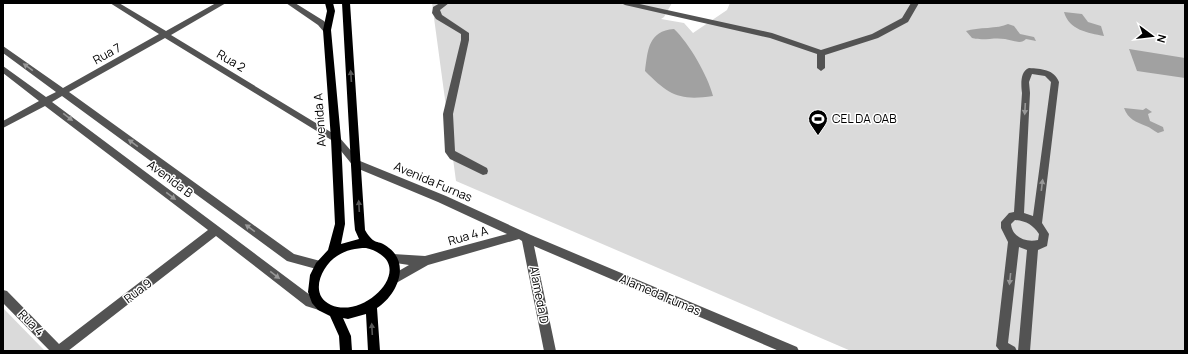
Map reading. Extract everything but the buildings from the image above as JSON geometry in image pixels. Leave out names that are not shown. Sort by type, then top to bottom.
[{"type":"main road","name":"Avenida A","points":[[329,3],[331,11],[327,30],[336,138],[340,224],[333,253]]},
{"type":"main road","points":[[346,3],[360,230],[367,243]]},
{"type":"main road","points":[[367,243],[378,246],[387,251],[393,259],[396,269],[390,289],[382,298],[371,306],[356,312],[334,312],[322,306],[316,300],[313,292],[313,283],[315,274],[320,266],[333,253],[350,245],[367,243]]},
{"type":"main road","points":[[371,306],[374,351]]},
{"type":"main road","points":[[334,312],[345,336],[346,351]]},
{"type":"street","name":"Rua 2","points":[[114,3],[336,138]]},
{"type":"street","name":"Rua 7","points":[[3,125],[222,3]]},
{"type":"street","points":[[290,3],[321,23],[327,30]]},
{"type":"street","points":[[445,3],[436,9],[436,13],[465,33],[465,40],[448,114],[450,152],[453,156],[483,171]]},
{"type":"street","points":[[625,3],[772,36],[821,54],[875,36],[905,20],[915,3]]},
{"type":"street","name":"Avenida B","points":[[3,49],[291,258],[320,266]]},
{"type":"street","points":[[821,54],[821,68]]},
{"type":"street","name":"Avenida B","points":[[3,69],[310,302],[322,306]]},
{"type":"street","points":[[1019,216],[1026,93],[1025,82],[1029,71],[1049,74],[1054,78],[1037,223]]},
{"type":"street","name":"Avenida Furnas","points":[[336,138],[357,164],[442,199],[523,237]]},
{"type":"street","points":[[1013,216],[1025,217],[1037,223],[1045,238],[1043,242],[1033,246],[1014,240],[1006,231],[1006,222],[1013,216]]},
{"type":"street","name":"Rua 9","points":[[59,351],[216,230]]},
{"type":"street","name":"Rua 4 A","points":[[394,279],[425,262],[523,237]]},
{"type":"street","name":"Alameda D","points":[[523,237],[550,351]]},
{"type":"street","name":"Alameda Fumas","points":[[523,237],[794,351]]},
{"type":"street","points":[[1005,349],[1014,240]]},
{"type":"street","points":[[1024,351],[1033,246]]},
{"type":"street","name":"Rua 4 A","points":[[393,259],[425,262]]},
{"type":"street","name":"Rua 4","points":[[3,295],[59,351]]},
{"type":"shaded area","name":"CEL DA OAB","points":[[432,3],[672,3],[664,17],[661,19],[684,23],[693,33],[727,10],[730,3],[1185,3],[1185,351],[851,351],[456,181]]},
{"type":"shaded area","points":[[1064,12],[1082,14],[1088,22],[1101,26],[1104,36],[1086,32],[1075,27],[1066,18]]},
{"type":"shaded area","points":[[1008,24],[1014,26],[1020,34],[1034,37],[1036,41],[1026,39],[1019,42],[1001,39],[976,39],[972,38],[966,31],[999,27]]},
{"type":"shaded area","points":[[674,29],[686,43],[697,60],[711,88],[713,96],[691,98],[683,97],[668,91],[645,71],[647,56],[654,38],[659,33]]},
{"type":"shaded area","points":[[1129,49],[1185,58],[1185,78],[1137,71]]},
{"type":"shaded area","points":[[1124,108],[1143,110],[1146,108],[1152,112],[1148,114],[1150,121],[1163,127],[1164,131],[1158,133],[1136,121],[1128,115]]},
{"type":"shaded area","points":[[3,308],[44,350],[3,351]]},
{"type":"place","name":"CEL DA OAB","points":[[818,136]]}]
